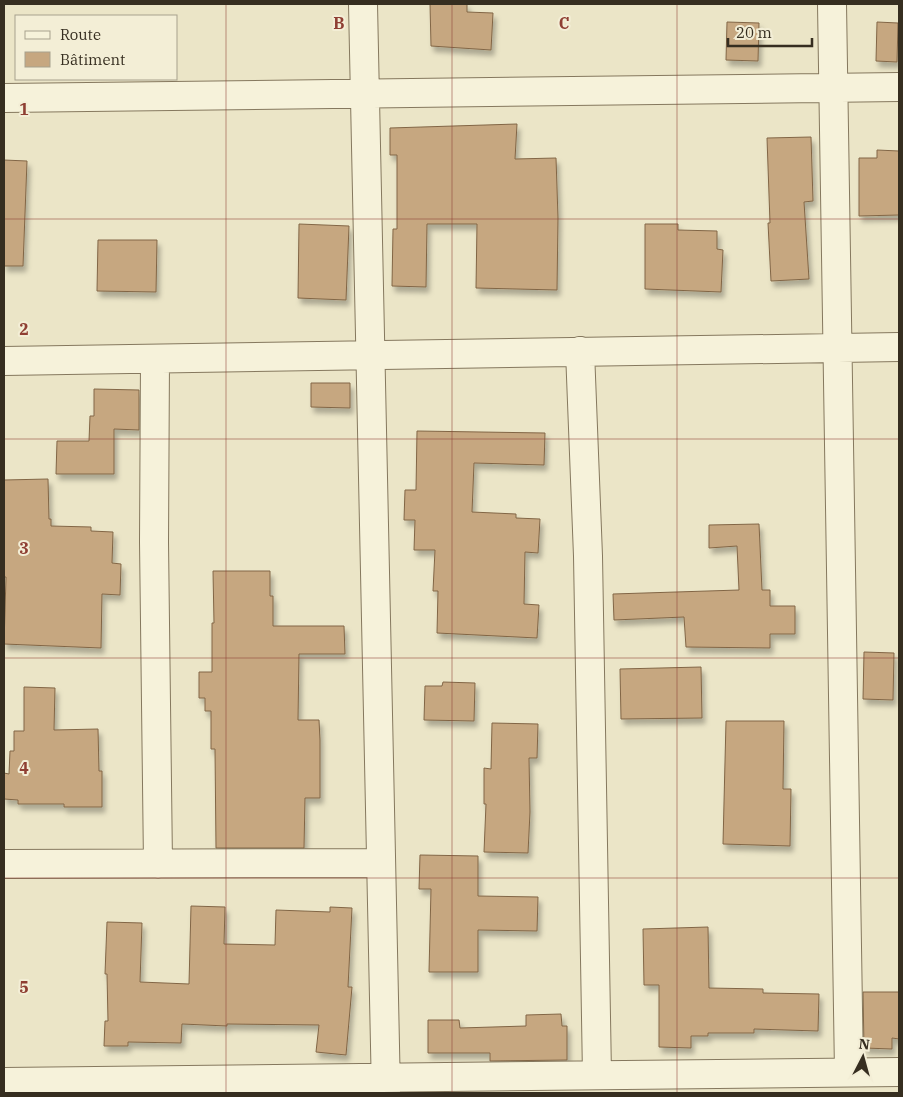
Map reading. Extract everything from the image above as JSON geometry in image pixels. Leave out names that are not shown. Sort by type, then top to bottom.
[{"type":"street","points":[[363,4],[386,1085]]},
{"type":"street","points":[[832,4],[849,1072]]},
{"type":"street","points":[[4,98],[899,87]]},
{"type":"street","points":[[4,361],[899,346]]},
{"type":"street","points":[[580,352],[588,566],[597,1075]]},
{"type":"street","points":[[155,359],[154,542],[158,864]]},
{"type":"street","points":[[4,864],[381,863]]},
{"type":"street","points":[[4,1082],[386,1085],[597,1075],[639,1084],[849,1072],[899,1072]]},
{"type":"building","points":[[430,4],[467,4],[467,12],[493,13],[491,50],[431,46]]},
{"type":"building","points":[[727,22],[759,23],[758,61],[726,60]]},
{"type":"building","points":[[877,22],[898,23],[897,62],[876,61]]},
{"type":"building","points":[[517,124],[515,159],[556,158],[558,218],[557,290],[476,288],[477,224],[427,224],[426,287],[392,286],[393,229],[397,229],[397,155],[390,155],[390,128]]},
{"type":"building","points":[[811,137],[813,201],[804,202],[809,279],[771,281],[767,138]]},
{"type":"building","points":[[877,150],[899,151],[899,215],[859,216],[859,158],[877,158]]},
{"type":"building","points":[[4,160],[27,161],[23,266],[4,266]]},
{"type":"building","points":[[299,224],[349,226],[346,300],[298,298]]},
{"type":"building","points":[[645,224],[678,224],[678,230],[717,231],[717,249],[723,250],[721,292],[645,289]]},
{"type":"building","points":[[98,240],[157,240],[156,292],[97,291]]},
{"type":"building","points":[[311,383],[350,383],[350,408],[311,407]]},
{"type":"building","points":[[94,389],[139,390],[139,430],[114,429],[114,474],[56,474],[57,441],[89,441],[90,416],[94,416]]},
{"type":"building","points":[[417,431],[545,433],[544,465],[474,463],[472,512],[516,514],[516,518],[540,519],[538,553],[525,552],[524,604],[539,605],[537,638],[437,633],[438,591],[433,591],[435,550],[414,550],[415,520],[404,520],[405,490],[416,490]]},
{"type":"building","points":[[48,479],[49,519],[51,519],[51,526],[91,527],[91,531],[113,532],[112,563],[121,564],[120,595],[102,594],[101,648],[4,644],[6,577],[4,577],[4,480]]},
{"type":"building","points":[[759,524],[762,590],[770,590],[770,606],[795,606],[795,634],[770,634],[770,648],[686,647],[684,617],[614,620],[613,594],[739,590],[737,546],[709,548],[709,525]]},
{"type":"building","points":[[213,571],[270,571],[270,596],[273,596],[273,626],[344,626],[345,654],[299,654],[298,720],[319,720],[320,740],[320,798],[305,798],[304,848],[216,848],[215,749],[211,749],[211,711],[205,711],[205,698],[199,698],[199,672],[212,672],[212,623],[214,623]]},
{"type":"building","points":[[864,652],[894,653],[893,700],[863,699]]},
{"type":"building","points":[[701,667],[702,718],[621,719],[620,669]]},
{"type":"building","points":[[443,682],[475,683],[474,721],[424,720],[425,686],[442,686]]},
{"type":"building","points":[[24,687],[55,688],[54,730],[98,729],[99,771],[102,771],[102,807],[64,807],[64,804],[18,804],[18,800],[4,799],[4,773],[9,774],[10,751],[14,751],[14,731],[24,731]]},
{"type":"building","points":[[726,721],[784,721],[783,789],[791,789],[790,846],[723,844]]},
{"type":"building","points":[[492,723],[538,724],[537,758],[529,758],[530,812],[528,853],[484,852],[486,804],[484,804],[484,768],[491,769]]},
{"type":"building","points":[[420,855],[478,856],[478,896],[538,897],[537,931],[478,930],[478,972],[429,972],[431,889],[419,889]]},
{"type":"building","points":[[191,906],[225,907],[224,944],[275,945],[276,910],[330,912],[330,907],[352,908],[348,987],[352,987],[346,1055],[316,1052],[319,1025],[227,1024],[227,1026],[182,1024],[181,1043],[128,1042],[128,1046],[104,1046],[105,1021],[108,1021],[107,974],[105,974],[107,922],[142,923],[140,982],[189,984]]},
{"type":"building","points":[[708,927],[709,988],[763,989],[763,993],[819,994],[818,1031],[754,1029],[754,1033],[708,1033],[708,1036],[691,1036],[691,1048],[659,1047],[659,985],[644,985],[643,929]]},
{"type":"building","points":[[863,992],[899,992],[899,1039],[892,1038],[892,1049],[864,1048]]},
{"type":"building","points":[[561,1014],[562,1026],[567,1026],[567,1060],[490,1061],[490,1053],[428,1053],[428,1020],[459,1020],[460,1028],[526,1026],[526,1015]]}]
